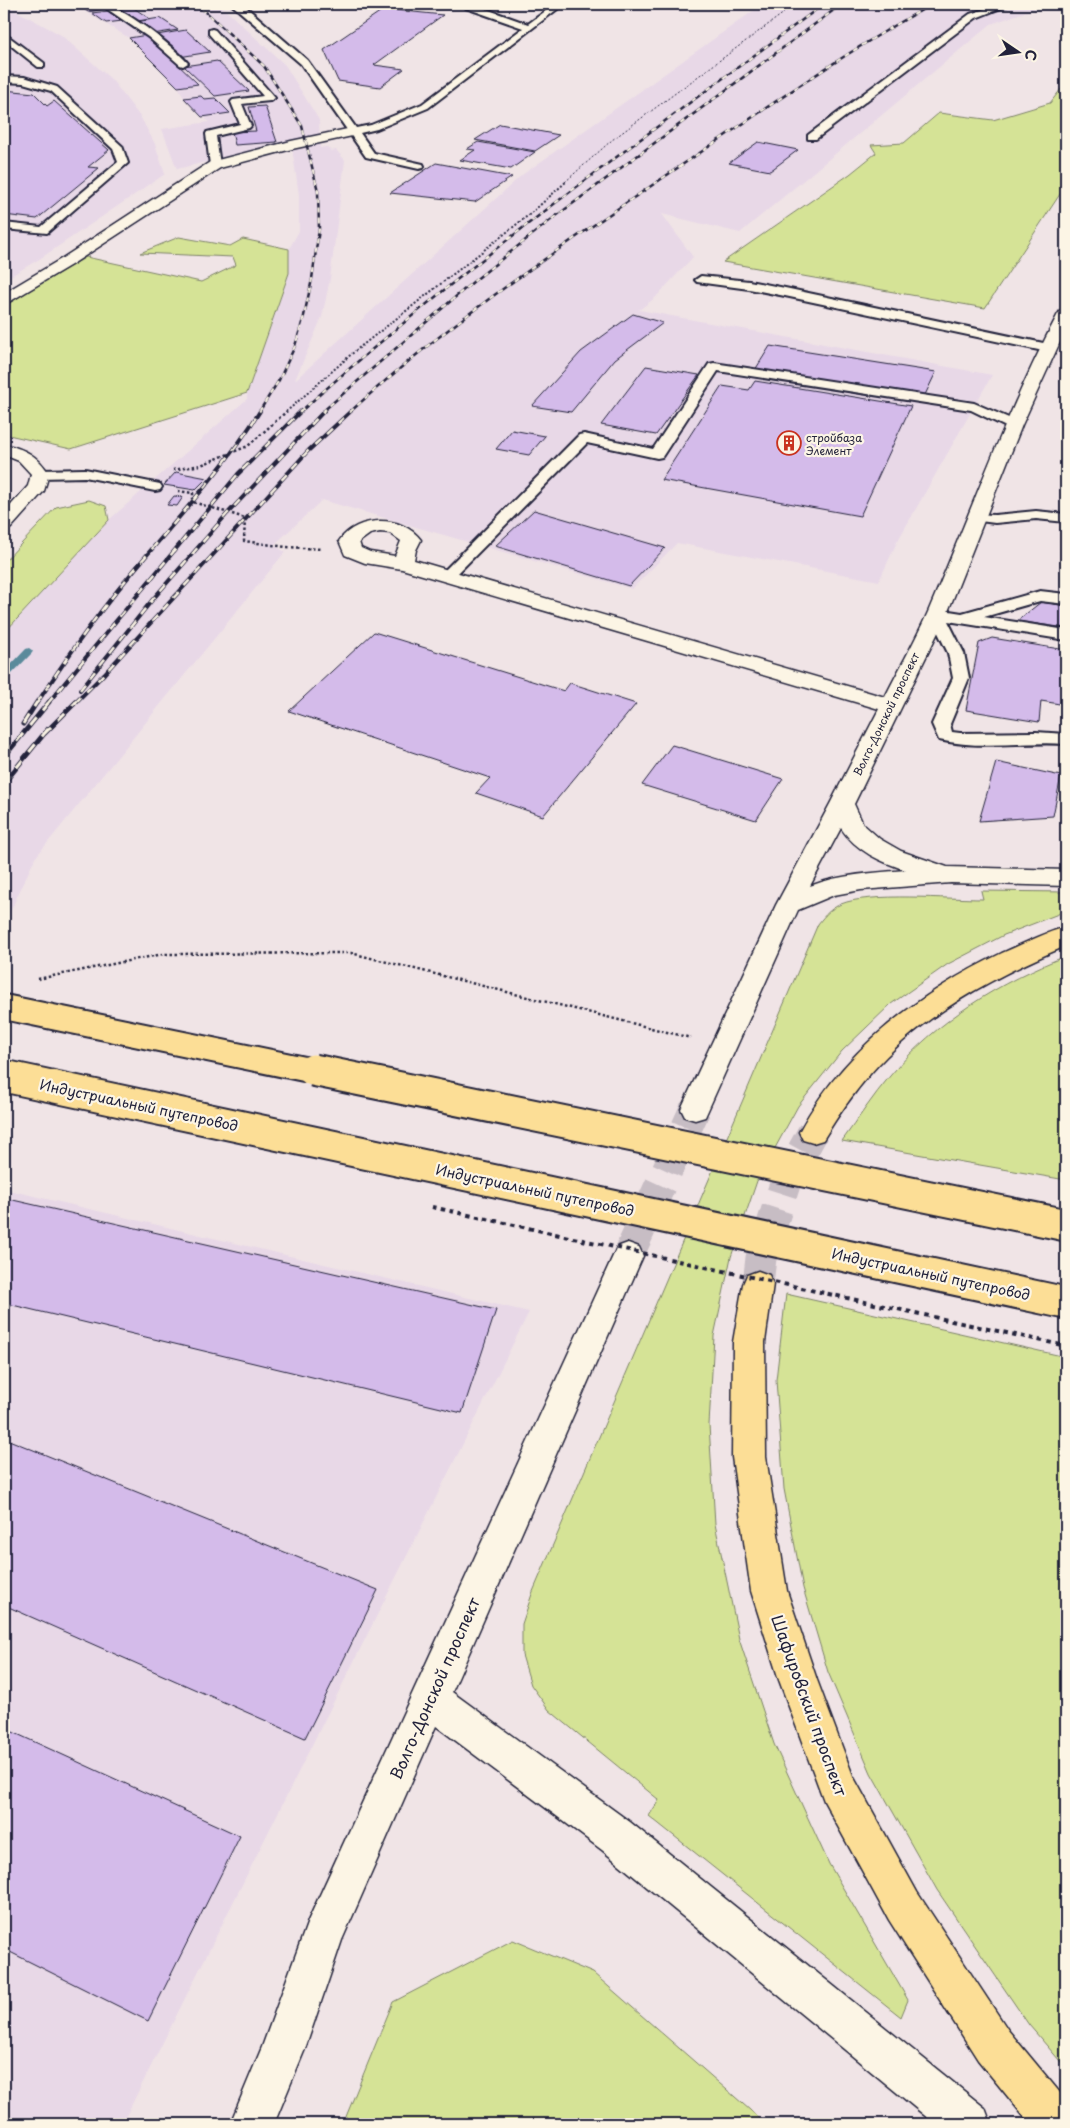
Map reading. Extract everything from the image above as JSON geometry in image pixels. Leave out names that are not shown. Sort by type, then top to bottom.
[{"type":"main road","points":[[812,1132],[823,1113],[864,1061],[912,1018],[969,981],[1026,952],[1066,936]]},
{"type":"main road","points":[[4,1007],[1066,1225]]},
{"type":"main road","name":"Индустриальный путепровод","points":[[4,1076],[1066,1302]]},
{"type":"main road","name":"Шафировский проспект","points":[[758,1284],[749,1342],[749,1457],[769,1592],[798,1680],[838,1787],[903,1906],[994,2045],[1058,2124]]},
{"type":"street","points":[[4,300],[215,165],[352,132]]},
{"type":"street","name":"Волго-Донской проспект","points":[[695,1109],[788,905],[842,804],[936,614],[1013,425],[1048,348],[1066,314]]},
{"type":"street","points":[[4,449],[18,453],[35,463],[40,474],[37,487],[4,524]]},
{"type":"street","points":[[404,563],[406,550],[411,540],[404,532],[390,527],[372,527],[357,532],[349,541],[352,551],[365,557],[404,563],[890,705]]},
{"type":"street","points":[[842,804],[854,828],[872,846],[905,863],[951,875]]},
{"type":"street","points":[[788,905],[829,888],[860,882],[951,875],[1066,878]]},
{"type":"street","name":"Волго-Донской проспект","points":[[252,2124],[283,2049],[323,1936],[628,1256]]},
{"type":"street","points":[[429,1698],[616,1836],[970,2124]]},
{"type":"lane","points":[[104,4],[151,34],[182,63]]},
{"type":"lane","points":[[235,4],[304,62],[370,155],[418,166]]},
{"type":"lane","points":[[352,132],[374,128],[425,106],[560,4]]},
{"type":"lane","points":[[812,137],[973,16],[1007,4]]},
{"type":"lane","points":[[470,6],[528,27]]},
{"type":"lane","points":[[212,32],[270,98],[236,102],[246,126],[211,134],[215,165]]},
{"type":"lane","points":[[4,36],[41,65]]},
{"type":"lane","points":[[4,79],[24,80],[54,89],[118,148],[123,163],[43,231],[4,226]]},
{"type":"lane","points":[[701,280],[749,285],[785,292],[1048,348]]},
{"type":"lane","points":[[447,576],[584,438],[657,454],[714,368],[974,407],[1013,425]]},
{"type":"lane","points":[[40,474],[85,473],[155,487]]},
{"type":"lane","points":[[977,516],[995,519],[1036,515],[1066,518]]},
{"type":"lane","points":[[961,618],[1040,596],[1066,600]]},
{"type":"lane","points":[[936,614],[1066,635]]},
{"type":"lane","points":[[936,614],[956,653],[961,678],[941,724],[944,736],[964,740],[1051,737],[1066,740]]},
{"type":"path","points":[[128,482],[160,472],[201,465],[248,446],[355,351],[530,214],[612,140],[796,4]]},
{"type":"path","points":[[155,487],[193,494],[193,502],[245,518],[244,541],[286,547],[352,551]]},
{"type":"path","points":[[30,981],[163,954],[351,953],[626,1023],[724,1045]]},
{"type":"path","points":[[423,1206],[1066,1346]]},
{"type":"shaded area","points":[[4,4],[61,35],[112,80],[141,118],[155,144],[165,174],[41,258],[4,280]]},
{"type":"shaded area","points":[[73,4],[219,4],[285,65],[319,120],[320,148],[327,147],[331,151],[336,150],[345,160],[330,279],[322,317],[295,380],[522,175],[763,4],[1047,4],[991,24],[740,233],[662,214],[693,257],[655,298],[639,310],[992,375],[897,542],[879,581],[677,543],[632,589],[322,500],[274,545],[285,552],[35,858],[4,925],[4,633],[109,520],[247,399],[247,393],[289,273],[289,249],[299,231],[299,195],[291,141],[177,169],[162,129],[209,122],[184,98],[178,86],[129,38]]},
{"type":"shaded area","points":[[4,1189],[529,1312],[122,2124],[4,2124]]},
{"type":"green space","points":[[1065,84],[1066,185],[985,308],[723,262],[850,174],[876,153],[871,145],[904,143],[939,113],[993,120],[1050,103]]},
{"type":"green space","points":[[179,237],[230,246],[243,239],[289,249],[289,273],[247,393],[71,449],[4,434],[4,306],[86,257],[201,282],[236,265],[233,257],[140,253]]},
{"type":"green space","points":[[89,500],[106,506],[109,520],[4,633],[4,562],[56,507]]},
{"type":"green space","points":[[981,891],[1066,892],[1066,911],[1004,935],[948,964],[891,1004],[842,1051],[798,1106],[757,1181],[731,1257],[714,1336],[709,1425],[715,1524],[739,1639],[774,1744],[829,1864],[908,2000],[901,2017],[649,1816],[659,1800],[549,1710],[531,1685],[522,1655],[522,1624],[532,1594],[818,924],[834,908],[854,900],[889,897],[983,899]]},
{"type":"green space","points":[[1066,956],[1066,1180],[842,1141],[890,1076],[908,1056],[949,1020],[994,990]]},
{"type":"green space","points":[[786,1294],[1066,1357],[1066,2068],[1029,2025],[937,1890],[871,1773],[828,1672],[803,1588],[784,1489],[776,1380]]},
{"type":"green space","points":[[513,1940],[593,1973],[766,2124],[343,2124],[393,2002]]},
{"type":"building","points":[[77,4],[97,4],[104,9],[88,12]]},
{"type":"building","points":[[112,4],[128,4],[150,19],[138,21]]},
{"type":"building","points":[[384,9],[443,15],[374,65],[404,69],[380,87],[338,81],[324,50]]},
{"type":"building","points":[[108,11],[122,21],[106,23],[92,13]]},
{"type":"building","points":[[160,18],[178,30],[153,34],[135,22]]},
{"type":"building","points":[[186,30],[210,52],[179,57],[157,35]]},
{"type":"building","points":[[147,35],[198,84],[178,87],[129,38]]},
{"type":"building","points":[[217,61],[249,91],[215,96],[184,66]]},
{"type":"building","points":[[4,90],[34,93],[47,106],[54,101],[109,150],[88,167],[99,168],[37,219],[4,215]]},
{"type":"building","points":[[201,96],[204,99],[215,98],[230,113],[202,117],[184,98]]},
{"type":"building","points":[[265,106],[277,142],[235,145],[232,132],[256,131],[249,107]]},
{"type":"building","points":[[500,124],[559,135],[535,151],[475,140]]},
{"type":"building","points":[[478,142],[535,152],[511,169],[460,160],[475,150],[467,149]]},
{"type":"building","points":[[758,142],[798,150],[770,171],[729,163]]},
{"type":"building","points":[[436,163],[512,177],[475,202],[390,193]]},
{"type":"building","points":[[633,314],[663,323],[615,359],[571,412],[532,406],[581,352]]},
{"type":"building","points":[[770,346],[936,372],[924,397],[755,370]]},
{"type":"building","points":[[646,366],[699,375],[656,435],[601,425]]},
{"type":"building","name":"стройбаза Элемент","points":[[755,381],[911,406],[860,516],[661,480],[722,386],[749,390]]},
{"type":"building","points":[[512,430],[545,436],[529,455],[496,449]]},
{"type":"building","points":[[176,472],[207,478],[195,490],[164,485]]},
{"type":"building","points":[[174,496],[183,497],[177,506],[167,505]]},
{"type":"building","points":[[534,510],[665,548],[629,586],[495,546]]},
{"type":"building","points":[[1041,602],[1066,606],[1066,628],[1017,621]]},
{"type":"building","points":[[374,632],[564,691],[570,683],[636,704],[543,816],[476,793],[490,778],[289,711]]},
{"type":"building","points":[[992,638],[1066,650],[1066,705],[1041,701],[1039,722],[966,710],[979,643]]},
{"type":"building","points":[[672,745],[783,779],[756,820],[642,785]]},
{"type":"building","points":[[996,762],[1061,776],[1053,816],[979,821]]},
{"type":"building","points":[[4,1198],[496,1310],[462,1413],[4,1303]]},
{"type":"building","points":[[4,1438],[378,1590],[305,1738],[4,1605]]},
{"type":"building","points":[[4,1728],[240,1836],[148,2021],[4,1949]]},
{"type":"waterway","points":[[4,677],[29,651]]},
{"type":"tunnel","points":[[628,1256],[695,1109]]},
{"type":"tunnel","points":[[758,1284],[761,1258],[786,1181],[813,1132]]},
{"type":"railway","points":[[193,4],[206,12],[264,66],[302,126],[318,191],[319,229],[312,279],[304,316],[295,346],[279,380],[259,412]]},
{"type":"railway","points":[[300,412],[426,304],[491,252],[824,4]]},
{"type":"railway","points":[[322,412],[474,281],[552,219],[842,4]]},
{"type":"railway","points":[[350,412],[466,316],[548,257],[801,85],[867,42],[933,4]]},
{"type":"railway","points":[[37,703],[99,613],[207,485],[260,411]]},
{"type":"railway","points":[[80,690],[153,599],[227,514],[324,411]]},
{"type":"railway","points":[[44,734],[104,674],[308,451],[351,411]]},
{"type":"railway","points":[[48,703],[238,474],[300,412]]},
{"type":"railway","points":[[23,724],[37,702]]},
{"type":"railway","points":[[4,757],[49,702]]},
{"type":"railway","points":[[4,783],[48,729]]},
{"type":"place","name":"стройбаза Элемент","points":[[789,443]]}]
